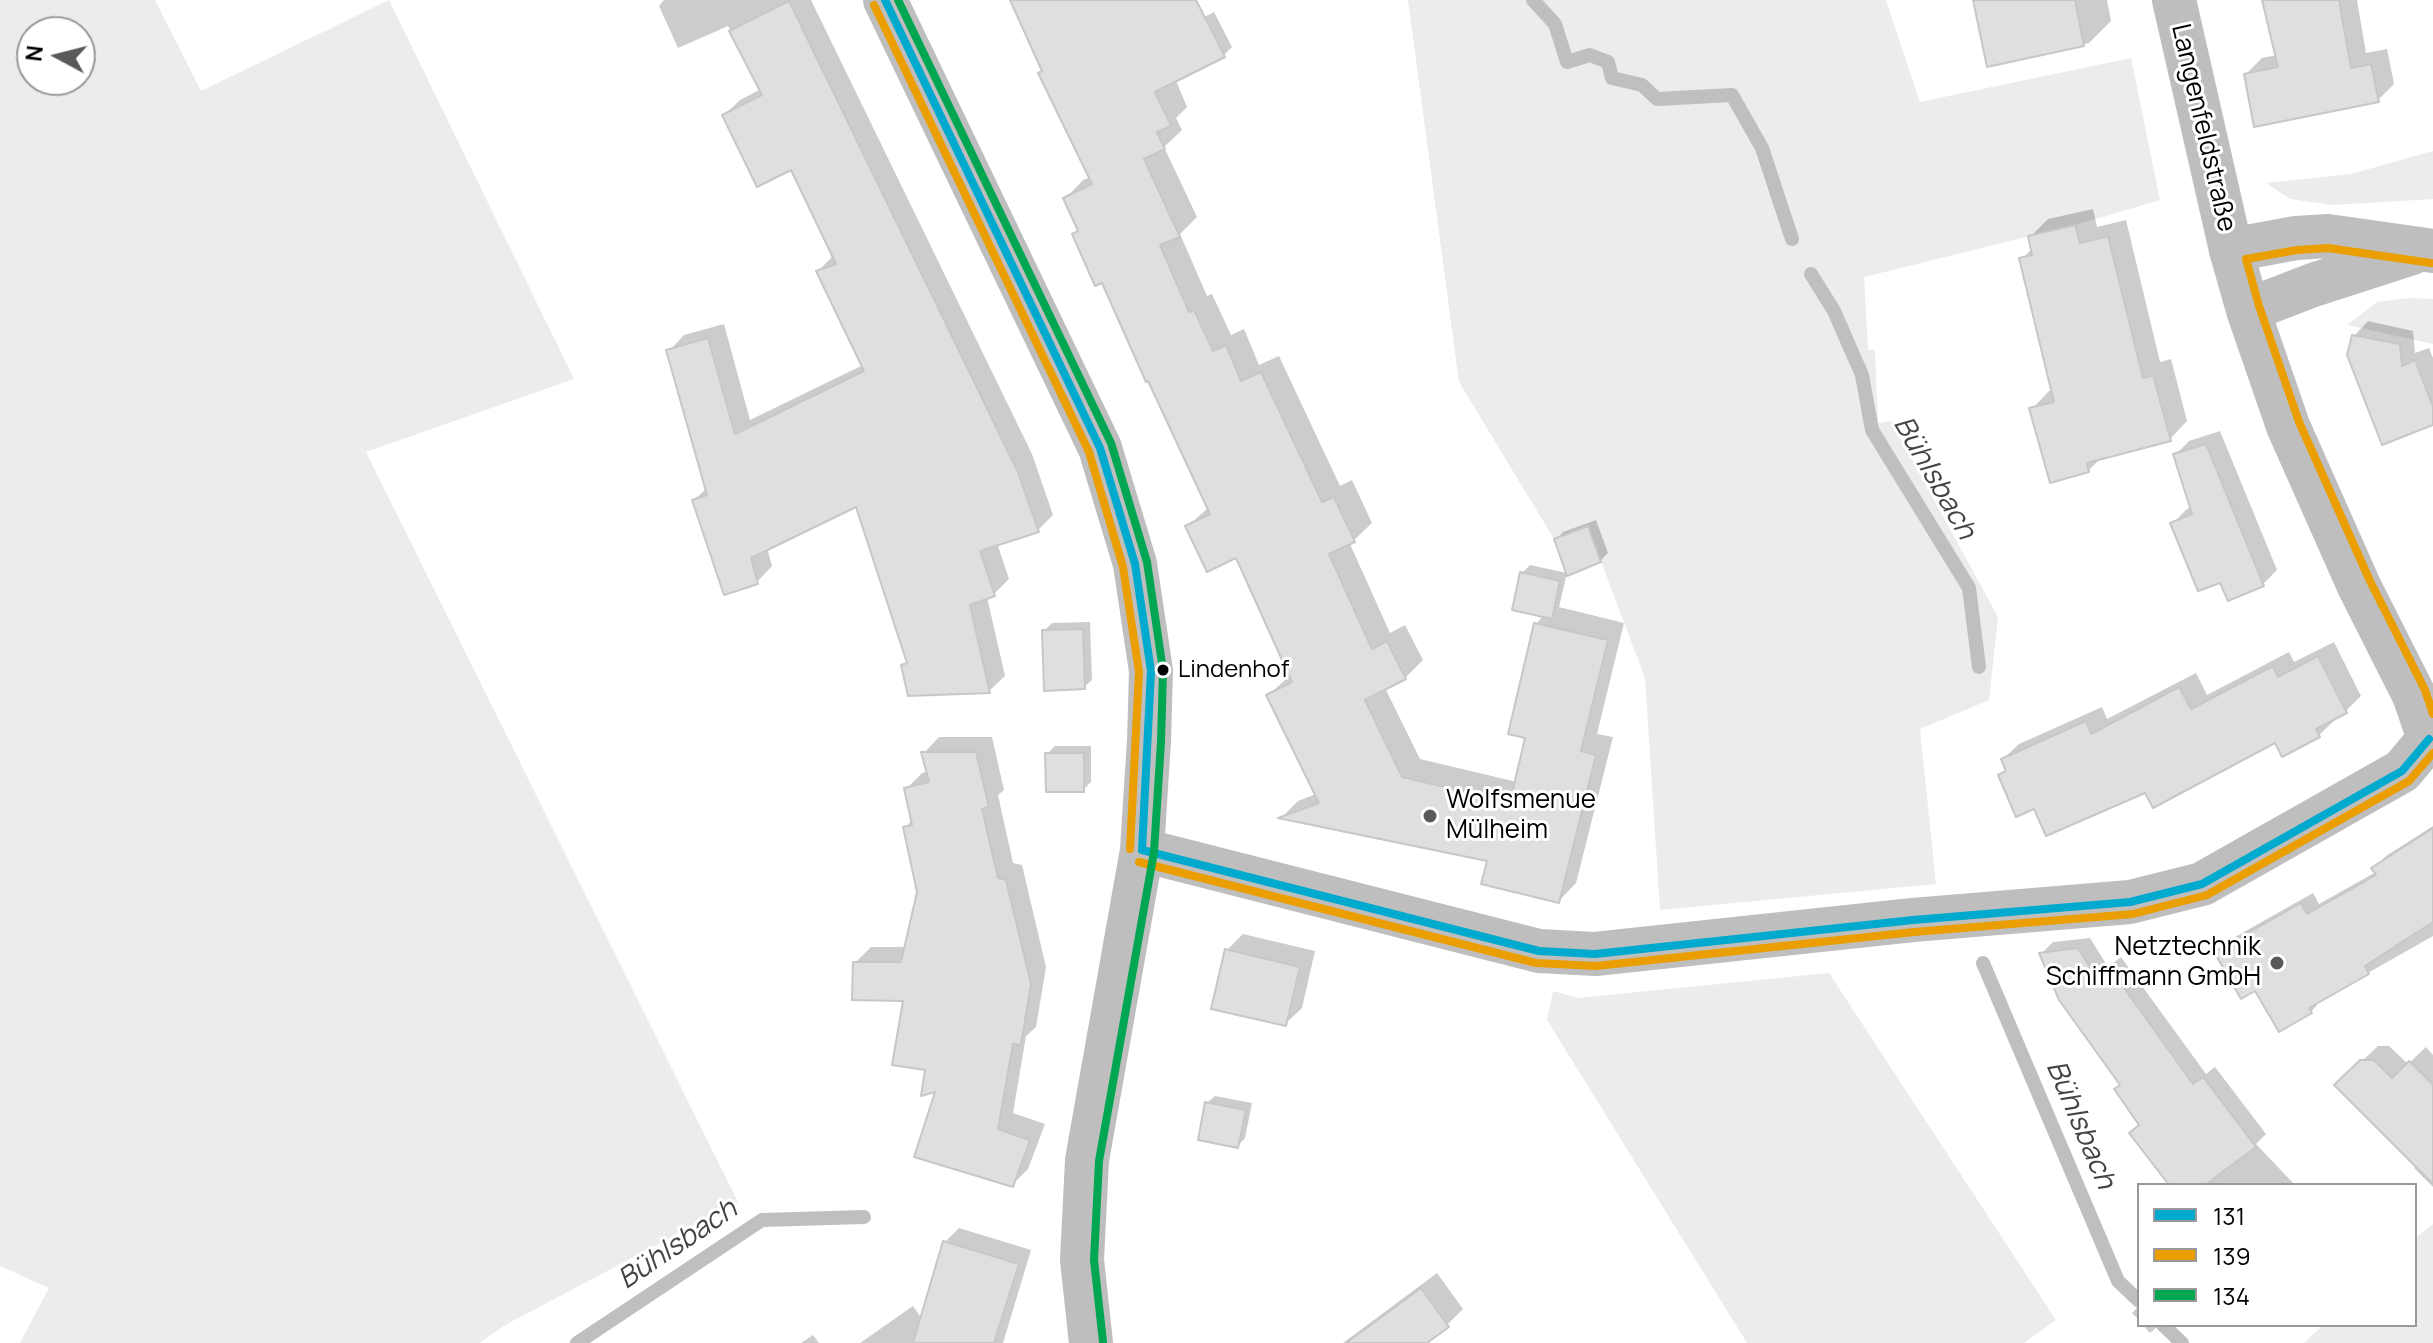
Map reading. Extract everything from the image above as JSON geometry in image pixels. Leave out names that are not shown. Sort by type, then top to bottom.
[{"type":"street","points":[[885,0],[1100,448],[1135,564],[1151,671],[1142,850],[1087,1160],[1082,1260],[1091,1343]]},
{"type":"street","name":"Langenfeldstraße","points":[[2174,0],[2231,250],[2288,426],[2359,586],[2414,695],[2431,742]]},
{"type":"street","points":[[2231,250],[2296,238],[2328,236],[2427,251]]},
{"type":"street","points":[[2248,310],[2313,285],[2427,251]]},
{"type":"street","points":[[1142,850],[1539,951],[1595,954],[1913,920],[2130,902],[2202,884],[2402,771],[2431,742]]},
{"type":"shaded area","points":[[0,0],[155,0],[201,91],[389,0],[574,379],[366,452],[738,1202],[507,1324],[479,1343],[20,1343],[49,1288],[0,1266]]},
{"type":"shaded area","points":[[1408,0],[1886,0],[1920,102],[2131,58],[2160,200],[2075,225],[1864,277],[1868,350],[1875,350],[1878,423],[1891,421],[1998,617],[1989,700],[1920,729],[1936,884],[1660,910],[1645,678],[1588,527],[1554,539],[1459,382]]},
{"type":"shaded area","points":[[2433,151],[2433,199],[2333,205],[2290,199],[2266,183],[2351,174]]},
{"type":"shaded area","points":[[2433,299],[2433,344],[2347,325],[2377,302]]},
{"type":"shaded area","points":[[1829,973],[2056,1320],[2024,1343],[1747,1343],[1547,1020],[1553,991],[1578,998]]},
{"type":"shaded area","points":[[2433,1224],[2433,1343],[2304,1343],[2321,1327],[2417,1327],[2417,1236]]},
{"type":"building","points":[[1010,0],[1196,0],[1225,57],[1155,92],[1171,126],[1157,132],[1165,149],[1144,159],[1180,237],[1160,245],[1189,312],[1194,310],[1213,351],[1226,345],[1241,381],[1261,372],[1322,502],[1334,497],[1355,542],[1329,554],[1372,649],[1387,641],[1406,679],[1365,700],[1402,777],[1510,802],[1525,738],[1508,734],[1534,623],[1608,640],[1581,751],[1596,755],[1559,903],[1481,884],[1487,861],[1278,818],[1319,803],[1266,695],[1292,682],[1236,558],[1207,572],[1185,526],[1210,514],[1102,283],[1095,286],[1072,234],[1078,231],[1063,198],[1092,184],[1038,73],[1042,71]]},
{"type":"building","points":[[1973,0],[2075,0],[2084,46],[1987,67]]},
{"type":"building","points":[[2262,0],[2339,0],[2351,68],[2371,64],[2379,102],[2254,127],[2244,74],[2278,67]]},
{"type":"building","points":[[789,1],[1017,470],[1039,532],[980,551],[995,596],[970,605],[990,693],[908,696],[901,665],[907,663],[856,507],[751,558],[758,584],[724,595],[692,500],[707,495],[666,350],[708,338],[735,434],[864,371],[816,271],[836,264],[791,170],[757,187],[722,115],[762,95],[729,31]]},
{"type":"building","points":[[2075,225],[2080,243],[2108,236],[2143,378],[2153,375],[2171,441],[2087,463],[2089,472],[2050,483],[2029,408],[2054,402],[2019,258],[2032,255],[2028,236]]},
{"type":"building","points":[[2352,335],[2400,344],[2402,366],[2415,360],[2433,407],[2433,425],[2382,445],[2347,355]]},
{"type":"building","points":[[2206,444],[2264,586],[2228,601],[2220,583],[2198,591],[2170,523],[2192,514],[2173,454]]},
{"type":"building","points":[[1588,526],[1601,562],[1567,576],[1554,539]]},
{"type":"building","points":[[1520,572],[1560,581],[1552,619],[1512,610]]},
{"type":"building","points":[[1083,629],[1085,689],[1044,691],[1042,630]]},
{"type":"building","points":[[2318,656],[2347,713],[2316,729],[2320,737],[2282,757],[2275,743],[2153,808],[2145,793],[2046,836],[2034,809],[2016,817],[1998,775],[2006,771],[2001,759],[2086,721],[2091,734],[2179,687],[2191,709],[2273,666],[2278,677]]},
{"type":"building","points":[[921,752],[976,752],[989,807],[982,809],[998,878],[1006,880],[1031,984],[1021,1045],[1013,1044],[998,1129],[1030,1140],[1013,1187],[914,1157],[935,1092],[921,1096],[925,1070],[892,1065],[903,1001],[852,1000],[853,962],[901,962],[917,892],[903,827],[912,825],[904,788],[929,782]]},
{"type":"building","points":[[1045,753],[1084,753],[1084,792],[1046,792]]},
{"type":"building","points":[[2433,828],[2433,922],[2365,966],[2369,974],[2309,1008],[2312,1013],[2279,1032],[2255,991],[2241,999],[2214,952],[2301,903],[2307,914],[2376,875],[2371,868]]},
{"type":"building","points":[[2078,948],[2096,977],[2109,967],[2193,1084],[2203,1077],[2256,1147],[2208,1183],[2167,1183],[2129,1133],[2139,1125],[2114,1089],[2120,1085],[2059,1000],[2039,953]]},
{"type":"building","points":[[1225,949],[1300,967],[1286,1026],[1211,1009]]},
{"type":"building","points":[[2360,1060],[2374,1060],[2392,1078],[2409,1061],[2433,1085],[2433,1184],[2334,1085]]},
{"type":"building","points":[[1205,1102],[1246,1110],[1238,1148],[1198,1140]]},
{"type":"building","points":[[943,1241],[1019,1264],[994,1343],[913,1343]]},
{"type":"building","points":[[1421,1288],[1449,1327],[1427,1343],[1346,1343]]},
{"type":"waterway","name":"Bühlsbach","points":[[1533,0],[1555,24],[1567,62],[1590,55],[1608,62],[1612,78],[1642,85],[1657,99],[1732,95],[1762,148],[1792,239]]},
{"type":"waterway","name":"Bühlsbach","points":[[1811,274],[1834,311],[1862,375],[1872,430],[1969,588],[1979,667]]},
{"type":"waterway","name":"Bühlsbach","points":[[1983,963],[2118,1281],[2137,1299]]},
{"type":"waterway","name":"Bühlsbach","points":[[577,1343],[762,1220],[864,1217]]},
{"type":"waterway","name":"Bühlsbach","points":[[2165,1327],[2182,1343]]},
{"type":"transit line","name":"131","points":[[885,0],[1100,448],[1135,564],[1151,671],[1142,850]]},
{"type":"transit line","name":"134","points":[[898,0],[1111,443],[1147,562],[1163,670],[1161,742],[1154,852],[1099,1161],[1094,1260],[1103,1342]]},
{"type":"transit line","name":"139","points":[[874,5],[1089,452],[1123,567],[1139,672],[1130,849]]},
{"type":"transit line","name":"139","points":[[2431,263],[2328,248],[2246,259],[2299,422],[2370,581],[2425,690],[2433,714]]},
{"type":"transit line","name":"131","points":[[1142,850],[1539,951],[1595,954],[1913,920],[2130,902],[2202,884],[2402,771],[2429,739]]},
{"type":"transit line","name":"139","points":[[1139,862],[1536,963],[1596,966],[1914,932],[2133,914],[2207,895],[2409,781],[2433,753]]},
{"type":"place","name":"Lindenhof","points":[[1163,670]]},
{"type":"place","name":"Wolfsmenue Mülheim","points":[[1430,816]]},
{"type":"place","name":"Netztechnik Schiffmann GmbH","points":[[2277,963]]}]
